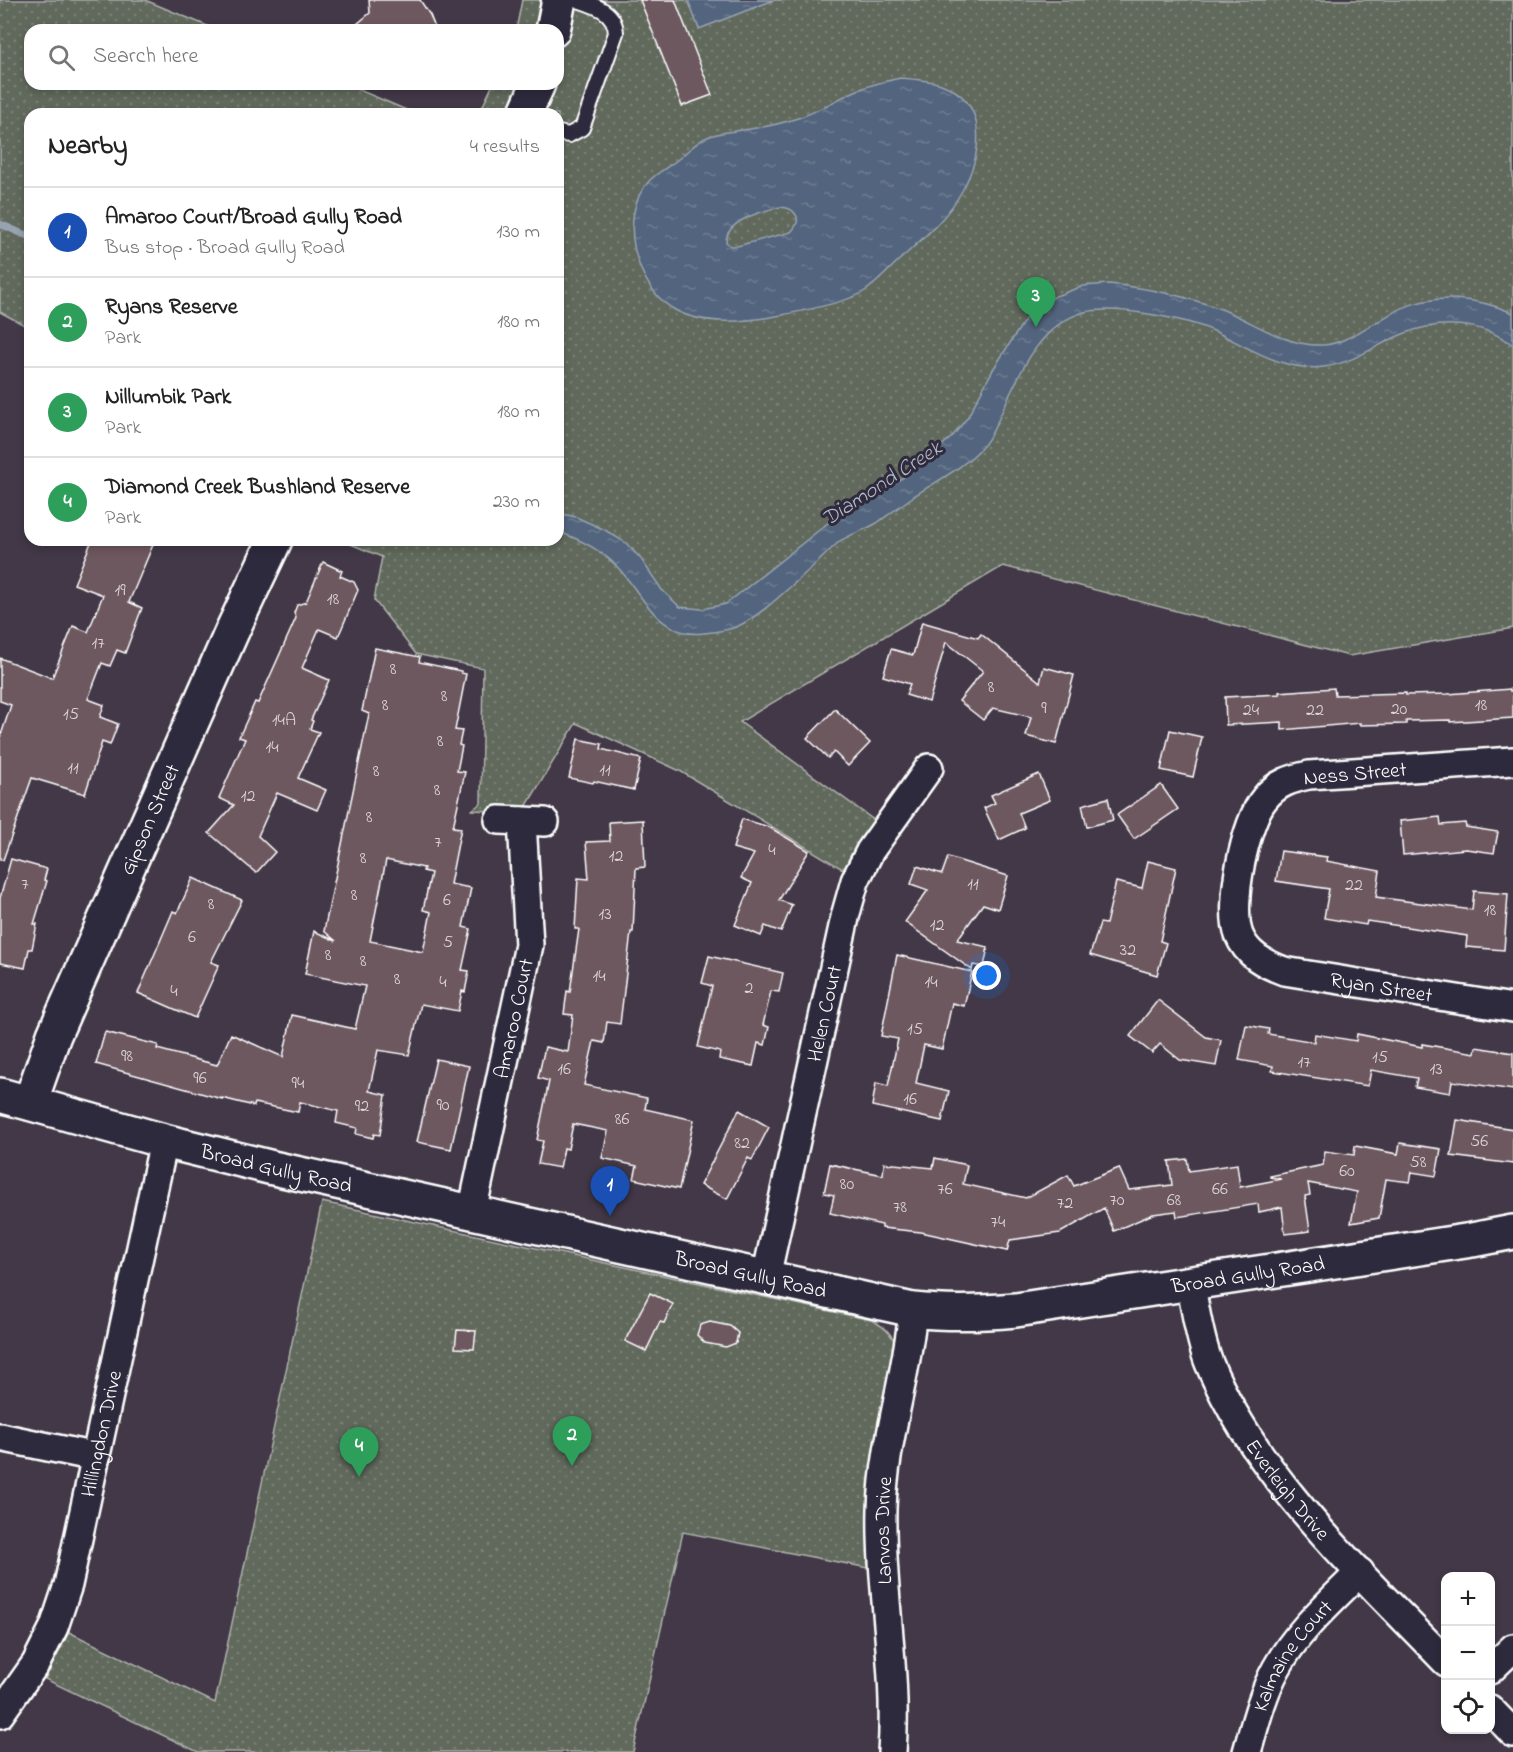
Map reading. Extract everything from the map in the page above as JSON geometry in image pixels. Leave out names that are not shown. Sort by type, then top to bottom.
[{"type":"street","points":[[554,24],[559,0]]},
{"type":"street","points":[[528,108],[535,90]]},
{"type":"street","name":"Gipson Street","points":[[15,1099],[46,1056],[233,629],[272,546]]},
{"type":"street","name":"Ness Street","points":[[1254,956],[1239,936],[1235,921],[1235,896],[1257,809],[1276,787],[1291,779],[1309,775],[1513,761]]},
{"type":"street","name":"Helen Court","points":[[766,1277],[855,881],[870,851],[929,768]]},
{"type":"street","name":"Amaroo Court","points":[[472,1212],[529,945],[522,821]]},
{"type":"street","name":"Ryan Street","points":[[1254,956],[1284,971],[1513,1008]]},
{"type":"street","name":"Broad Gully Road","points":[[15,1099],[164,1141],[351,1186],[913,1310],[943,1314],[1016,1310],[1513,1232]]},
{"type":"street","name":"Hillingdon Drive","points":[[0,1714],[36,1663],[54,1627],[68,1585],[164,1141]]},
{"type":"street","name":"Everleigh Drive","points":[[1190,1283],[1208,1361],[1241,1423],[1271,1468],[1297,1502],[1360,1572],[1441,1657]]},
{"type":"street","name":"Lanvos Drive","points":[[892,1752],[892,1686],[882,1551],[882,1507],[886,1463],[909,1353],[913,1310]]},
{"type":"street","points":[[0,1437],[96,1457]]},
{"type":"street","name":"Kalmaine Court","points":[[1247,1752],[1258,1714],[1276,1670],[1302,1632],[1360,1572]]},
{"type":"street","points":[[1495,1666],[1513,1648]]},
{"type":"street","points":[[1495,1713],[1513,1733]]},
{"type":"lane","points":[[564,134],[569,135],[582,128],[616,33],[612,17],[605,11],[578,0]]},
{"type":"green space","points":[[0,0],[145,0],[203,24],[24,24],[24,90],[359,90],[402,108],[24,108],[24,325],[0,312]]},
{"type":"green space","points":[[522,0],[545,0],[541,24],[517,24]]},
{"type":"green space","points":[[575,0],[1513,0],[1513,628],[1349,656],[1003,566],[740,722],[875,821],[844,870],[680,771],[576,723],[523,812],[472,810],[481,803],[483,668],[416,654],[374,600],[382,557],[355,546],[564,546],[564,108],[541,108],[548,90],[564,90],[564,37]]},
{"type":"green space","points":[[490,90],[524,90],[513,108],[482,108]]},
{"type":"green space","points":[[322,1202],[871,1320],[879,1325],[889,1333],[896,1345],[874,1569],[683,1532],[633,1752],[198,1752],[45,1679],[69,1632],[215,1703]]},
{"type":"water","points":[[688,0],[774,0],[699,29]]},
{"type":"water","points":[[900,78],[941,84],[957,92],[968,103],[974,116],[977,146],[969,177],[956,202],[923,238],[877,281],[865,291],[846,300],[760,319],[722,321],[697,318],[675,310],[661,300],[649,285],[641,268],[632,231],[634,212],[640,195],[650,180],[705,138],[795,119],[857,90]],"holes":[[[780,207],[794,212],[797,219],[795,228],[791,232],[737,246],[731,246],[726,242],[728,234],[739,222],[764,211]]]},
{"type":"water","points":[[1109,284],[1152,290],[1194,300],[1234,314],[1270,333],[1309,345],[1330,344],[1343,340],[1415,303],[1458,299],[1486,304],[1513,313],[1513,345],[1501,337],[1474,327],[1431,326],[1393,338],[1345,362],[1310,368],[1281,362],[1216,332],[1188,322],[1151,314],[1114,310],[1085,312],[1057,326],[1035,349],[1026,362],[996,426],[976,453],[877,523],[840,541],[754,617],[743,624],[722,631],[689,633],[676,630],[655,614],[608,558],[584,543],[564,534],[564,514],[605,530],[626,543],[641,559],[662,590],[680,607],[702,609],[726,604],[833,519],[904,477],[952,437],[967,418],[994,368],[1028,315],[1056,296],[1083,286]]},
{"type":"building","points":[[369,0],[420,0],[434,24],[357,24],[370,13]]},
{"type":"building","points":[[640,0],[675,0],[712,95],[682,106]]},
{"type":"building","points":[[90,546],[152,546],[129,602],[142,608],[125,653],[117,650],[110,666],[102,663],[88,699],[104,705],[100,717],[118,724],[110,745],[102,742],[85,794],[32,778],[3,860],[0,860],[0,738],[11,705],[0,701],[0,658],[52,678],[73,626],[88,632],[103,595],[74,584]]},
{"type":"building","points":[[323,562],[342,571],[340,576],[354,582],[358,590],[338,637],[319,629],[302,668],[329,680],[311,720],[313,721],[310,729],[319,732],[298,778],[326,790],[317,810],[277,793],[258,836],[275,852],[256,873],[209,833],[234,805],[219,798],[245,739],[239,737],[255,702],[258,703],[296,618],[294,613],[297,605],[306,602]]},
{"type":"building","points":[[922,622],[978,638],[981,634],[1040,682],[1044,667],[1074,675],[1056,744],[1026,736],[1031,717],[993,708],[983,720],[959,701],[983,671],[946,642],[929,702],[906,695],[910,684],[883,676],[891,649],[913,655]]},
{"type":"building","points":[[375,648],[420,657],[419,662],[466,674],[455,730],[462,731],[459,745],[462,746],[457,771],[465,772],[453,827],[461,828],[450,884],[471,888],[463,927],[471,929],[462,970],[469,971],[458,1011],[421,1004],[409,1055],[378,1050],[369,1091],[386,1095],[380,1135],[374,1134],[373,1138],[356,1134],[357,1128],[336,1123],[338,1111],[300,1102],[298,1112],[255,1103],[254,1106],[96,1064],[105,1032],[158,1045],[157,1049],[217,1065],[231,1034],[283,1057],[292,1015],[355,1029],[365,986],[305,974],[314,931],[336,941],[324,931],[369,714],[362,711]],"holes":[[[386,860],[424,868],[423,871],[431,873],[423,910],[431,912],[423,952],[370,941]]]},
{"type":"building","points":[[1334,688],[1335,695],[1448,694],[1510,689],[1513,691],[1513,718],[1450,722],[1450,720],[1406,721],[1406,724],[1360,725],[1360,723],[1282,730],[1282,722],[1226,725],[1225,697]]},
{"type":"building","points":[[835,709],[870,743],[848,766],[834,752],[828,758],[807,738]]},
{"type":"building","points":[[1170,730],[1202,737],[1193,777],[1161,770]]},
{"type":"building","points":[[578,739],[602,744],[601,749],[641,759],[634,790],[569,778]]},
{"type":"building","points":[[1039,774],[1050,800],[1019,813],[1025,828],[999,840],[984,808],[995,803],[991,795]]},
{"type":"building","points":[[1161,785],[1178,809],[1134,839],[1117,815]]},
{"type":"building","points":[[1108,798],[1113,820],[1087,827],[1082,805]]},
{"type":"building","points":[[1440,817],[1441,825],[1465,823],[1466,827],[1498,832],[1494,853],[1466,849],[1403,855],[1400,821]]},
{"type":"building","points":[[742,819],[769,827],[809,851],[779,900],[792,905],[781,932],[765,926],[761,936],[735,925],[752,883],[741,878],[754,854],[733,848]]},
{"type":"building","points":[[643,820],[645,867],[636,868],[633,932],[631,932],[620,1024],[607,1022],[604,1043],[594,1041],[584,1085],[647,1098],[645,1109],[694,1120],[679,1189],[634,1179],[637,1166],[602,1158],[608,1131],[573,1124],[568,1149],[564,1148],[560,1168],[538,1164],[543,1141],[537,1140],[549,1081],[538,1078],[545,1047],[568,1052],[573,1015],[564,1014],[567,991],[570,992],[579,929],[575,929],[578,878],[589,879],[586,842],[610,841],[609,822]]},
{"type":"building","points":[[1281,851],[1327,857],[1326,861],[1380,871],[1376,897],[1472,910],[1474,891],[1508,894],[1504,950],[1466,947],[1467,936],[1367,921],[1366,925],[1324,918],[1329,889],[1276,881]]},
{"type":"building","points":[[948,857],[1008,876],[998,909],[983,904],[957,940],[988,947],[984,967],[973,965],[972,970],[905,922],[928,890],[911,884],[917,866],[942,874]]},
{"type":"building","points":[[11,859],[47,869],[44,880],[47,881],[34,924],[37,924],[32,949],[29,949],[25,968],[0,963],[0,898]]},
{"type":"building","points":[[1148,861],[1176,868],[1160,941],[1166,943],[1157,975],[1090,955],[1100,923],[1106,924],[1116,882],[1142,888]]},
{"type":"building","points":[[193,878],[242,900],[211,962],[219,965],[195,1018],[138,993],[173,911],[177,913]]},
{"type":"building","points":[[897,955],[972,972],[964,1006],[952,1003],[942,1049],[924,1045],[916,1083],[949,1091],[942,1121],[872,1106],[876,1083],[888,1086],[898,1039],[881,1036]]},
{"type":"building","points":[[709,956],[783,973],[779,992],[771,991],[763,1025],[769,1027],[765,1045],[758,1043],[753,1066],[719,1059],[720,1052],[698,1047],[712,986],[702,983]]},
{"type":"building","points":[[1158,1000],[1206,1037],[1221,1040],[1216,1066],[1180,1060],[1160,1044],[1152,1053],[1130,1036]]},
{"type":"building","points":[[1246,1025],[1269,1029],[1268,1034],[1314,1042],[1315,1034],[1356,1041],[1357,1034],[1422,1047],[1422,1044],[1475,1053],[1476,1047],[1513,1053],[1513,1090],[1452,1081],[1450,1093],[1415,1087],[1417,1078],[1371,1070],[1368,1086],[1272,1071],[1273,1066],[1239,1060]]},
{"type":"building","points":[[436,1059],[469,1066],[451,1149],[417,1142]]},
{"type":"building","points":[[739,1110],[769,1127],[752,1160],[748,1158],[727,1199],[700,1185]]},
{"type":"building","points":[[1457,1120],[1513,1129],[1513,1164],[1451,1156]]},
{"type":"building","points":[[1400,1143],[1441,1149],[1436,1176],[1412,1172],[1410,1182],[1386,1179],[1379,1218],[1351,1223],[1357,1192],[1308,1183],[1310,1195],[1305,1196],[1310,1231],[1285,1234],[1282,1207],[1259,1212],[1258,1204],[1177,1217],[1176,1211],[1153,1214],[1114,1231],[1104,1208],[1060,1233],[1010,1240],[1007,1251],[921,1232],[882,1228],[882,1225],[830,1213],[834,1195],[824,1193],[830,1164],[883,1175],[884,1163],[933,1168],[935,1158],[967,1165],[963,1184],[1026,1198],[1068,1175],[1074,1186],[1119,1168],[1129,1190],[1172,1185],[1169,1161],[1187,1159],[1189,1171],[1237,1164],[1240,1187],[1281,1179],[1270,1176],[1323,1165],[1325,1151],[1354,1155],[1355,1146],[1398,1154]]},
{"type":"building","points":[[650,1293],[673,1304],[664,1323],[660,1322],[646,1351],[625,1341]]},
{"type":"building","points":[[710,1322],[730,1326],[738,1333],[736,1343],[726,1347],[705,1343],[697,1335],[700,1325]]},
{"type":"building","points":[[457,1330],[476,1331],[474,1349],[455,1348]]},
{"type":"waterway","name":"Diamond Creek","points":[[0,224],[24,234]]},
{"type":"place","name":"Nillumbik Park","points":[[1036,327]]},
{"type":"place","name":"Amaroo Court/Broad Gully Road","points":[[610,1216]]},
{"type":"place","name":"Ryans Reserve","points":[[572,1466]]},
{"type":"place","name":"Diamond Creek Bushland Reserve","points":[[359,1477]]}]
